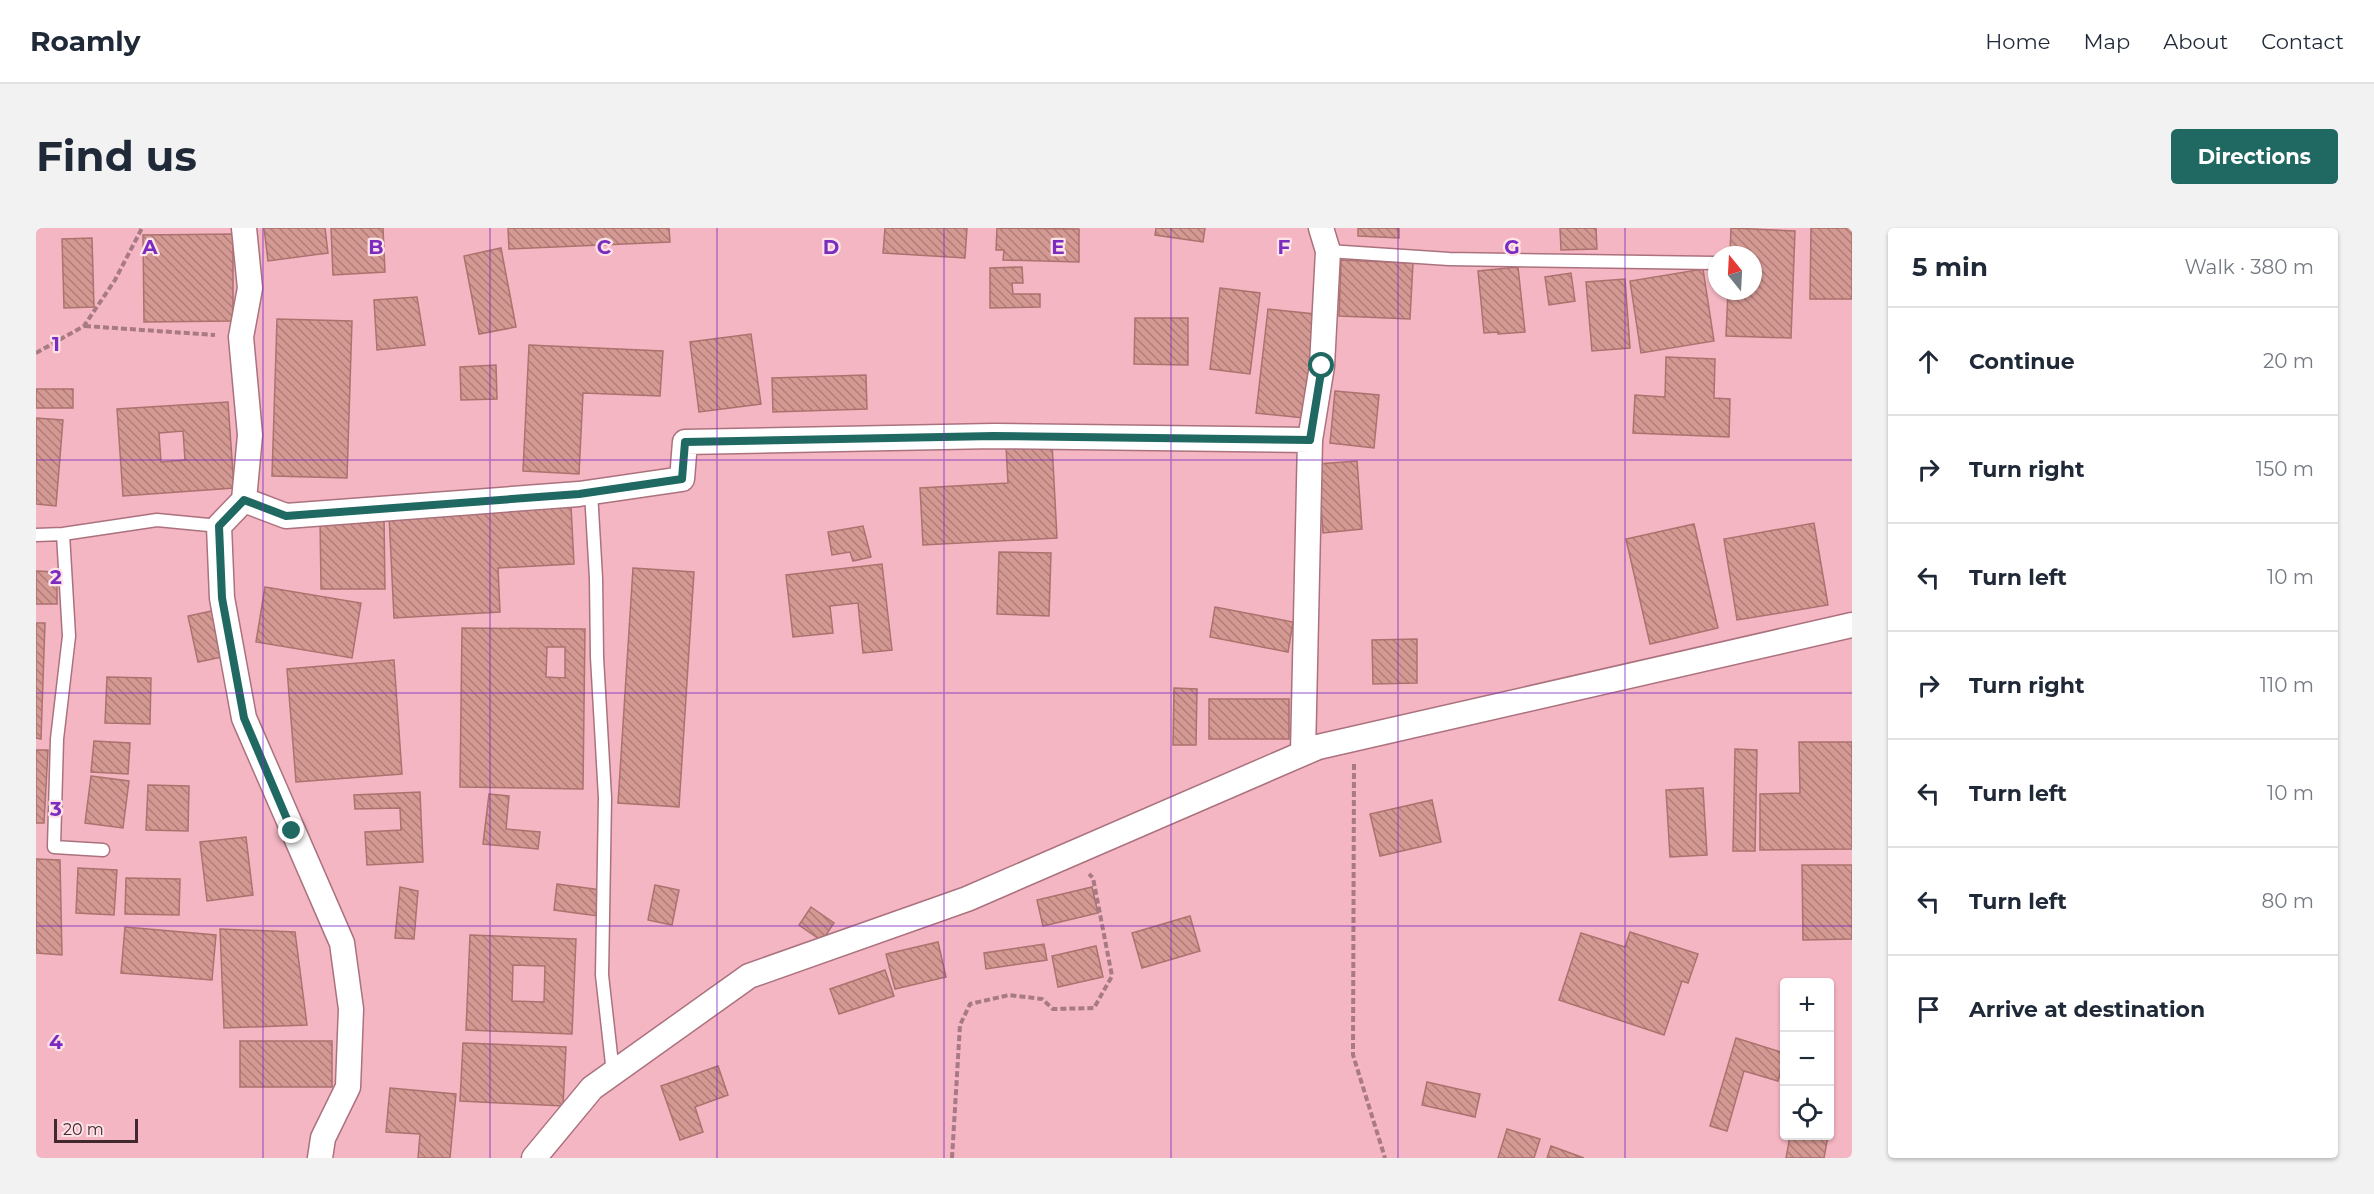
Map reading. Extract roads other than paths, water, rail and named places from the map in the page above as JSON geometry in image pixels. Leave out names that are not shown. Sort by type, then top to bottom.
[{"type":"street","points":[[244,228],[249,288],[241,337],[250,435],[244,500],[219,526],[222,598],[244,718],[342,943],[351,1009],[348,1087],[323,1138],[320,1158]]},
{"type":"street","points":[[1303,753],[1310,440],[1322,366],[1328,251],[1321,228]]},
{"type":"street","points":[[244,500],[286,516],[591,492],[682,479],[685,442],[994,436],[1310,440]]},
{"type":"street","points":[[534,1158],[592,1088],[749,976],[967,899],[1318,747],[1852,625]]},
{"type":"lane","points":[[1328,251],[1449,259],[1708,263]]},
{"type":"lane","points":[[591,492],[605,798],[602,975],[613,1073]]},
{"type":"lane","points":[[36,535],[63,534],[157,519],[219,526]]},
{"type":"lane","points":[[63,534],[69,636],[57,739],[54,848],[103,850]]}]
